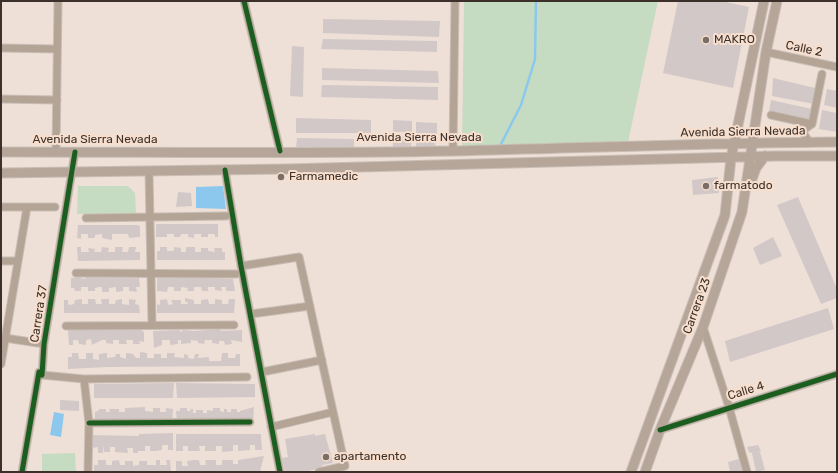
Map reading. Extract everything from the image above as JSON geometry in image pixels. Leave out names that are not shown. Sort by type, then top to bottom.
[{"type":"main road","name":"Carrera 23","points":[[631,472],[725,215],[731,158],[764,1]]},
{"type":"main road","name":"Carrera 23","points":[[645,472],[660,430],[703,327],[742,212],[766,52],[777,1]]},
{"type":"main road","name":"Avenida Sierra Nevada","points":[[1,152],[453,151],[637,147],[735,142],[837,142]]},
{"type":"main road","name":"Avenida Sierra Nevada","points":[[731,158],[766,156],[837,156]]},
{"type":"main road","points":[[742,212],[753,174],[759,163],[766,156]]},
{"type":"main road","points":[[1,173],[225,170],[731,158]]},
{"type":"street","points":[[56,152],[58,1]]},
{"type":"street","points":[[244,1],[280,151]]},
{"type":"street","points":[[453,151],[455,1]]},
{"type":"street","points":[[1,48],[57,49]]},
{"type":"street","name":"Calle 2","points":[[766,52],[837,67]]},
{"type":"street","points":[[809,142],[802,131],[812,124],[822,74]]},
{"type":"street","points":[[1,99],[56,100]]},
{"type":"street","points":[[771,115],[812,124]]},
{"type":"street","name":"Carrera 37","points":[[22,472],[39,372],[42,375],[44,344],[73,172],[75,152]]},
{"type":"street","points":[[225,170],[241,266],[280,472]]},
{"type":"street","points":[[149,171],[152,325]]},
{"type":"street","points":[[1,207],[55,207]]},
{"type":"street","points":[[1,364],[27,207]]},
{"type":"street","points":[[86,218],[226,216]]},
{"type":"street","points":[[241,266],[299,257],[345,466],[319,472]]},
{"type":"street","points":[[1,261],[18,261]]},
{"type":"street","points":[[76,273],[236,274]]},
{"type":"street","points":[[250,314],[310,306]]},
{"type":"street","points":[[1,315],[9,315]]},
{"type":"street","points":[[66,326],[234,325]]},
{"type":"street","points":[[703,327],[729,407],[747,472]]},
{"type":"street","points":[[5,338],[44,344]]},
{"type":"street","points":[[262,372],[322,360]]},
{"type":"street","name":"Calle 4","points":[[660,430],[837,374]]},
{"type":"street","points":[[42,375],[84,379],[247,377]]},
{"type":"street","points":[[84,379],[89,423],[88,472]]},
{"type":"street","points":[[271,427],[333,412]]},
{"type":"street","points":[[89,423],[250,422]]},
{"type":"green space","points":[[464,1],[658,1],[627,147],[462,150]]},
{"type":"green space","points":[[78,186],[128,186],[135,193],[136,213],[77,214]]},
{"type":"green space","points":[[75,453],[76,472],[42,472],[42,454]]},
{"type":"water","points":[[223,186],[226,209],[196,208],[196,187]]},
{"type":"water","points":[[54,412],[64,414],[61,437],[50,435]]},
{"type":"building","name":"MAKRO","points":[[678,1],[721,1],[749,7],[733,88],[663,73]]},
{"type":"building","points":[[323,19],[440,21],[439,37],[323,33]]},
{"type":"building","points":[[323,39],[437,41],[437,52],[321,49]]},
{"type":"building","points":[[292,46],[304,47],[303,97],[290,96]]},
{"type":"building","points":[[322,68],[438,71],[439,83],[322,80]]},
{"type":"building","points":[[773,78],[815,88],[814,104],[772,96]]},
{"type":"building","points":[[322,85],[438,87],[438,100],[321,97]]},
{"type":"building","points":[[827,89],[837,91],[837,108],[824,105]]},
{"type":"building","points":[[771,100],[812,109],[810,123],[768,116]]},
{"type":"building","points":[[822,110],[837,113],[837,132],[819,129]]},
{"type":"building","points":[[296,118],[371,120],[371,133],[296,133]]},
{"type":"building","points":[[393,120],[412,121],[412,132],[393,132]]},
{"type":"building","points":[[416,122],[437,123],[437,134],[416,133]]},
{"type":"building","points":[[392,136],[412,137],[411,148],[393,147]]},
{"type":"building","points":[[416,137],[436,138],[435,149],[416,148]]},
{"type":"building","points":[[297,138],[354,139],[354,149],[296,149]]},
{"type":"building","name":"farmatodo","points":[[718,177],[719,193],[693,195],[692,180]]},
{"type":"building","points":[[178,192],[191,193],[192,206],[176,207]]},
{"type":"building","points":[[798,197],[837,289],[837,298],[821,304],[777,205]]},
{"type":"building","points":[[156,224],[218,224],[218,237],[215,237],[215,234],[208,234],[208,237],[201,237],[201,234],[194,234],[194,238],[188,237],[188,234],[181,234],[180,237],[174,237],[174,234],[167,234],[167,237],[156,237]]},
{"type":"building","points":[[78,225],[137,225],[140,226],[140,237],[129,238],[128,234],[112,234],[112,240],[102,238],[102,234],[95,235],[95,238],[88,238],[88,234],[81,234],[81,239],[77,238]]},
{"type":"building","points":[[773,237],[782,256],[760,265],[753,248]]},
{"type":"building","points":[[77,247],[81,247],[81,252],[89,252],[88,248],[95,249],[94,252],[101,252],[102,247],[109,248],[108,252],[115,252],[115,247],[123,247],[122,252],[128,252],[129,247],[136,247],[135,252],[140,252],[140,260],[78,261]]},
{"type":"building","points":[[160,247],[167,247],[167,251],[174,251],[174,247],[181,248],[181,252],[186,252],[186,247],[195,247],[195,252],[201,252],[201,248],[208,248],[208,251],[215,252],[214,248],[222,248],[222,252],[225,252],[225,260],[157,260],[157,251],[160,251]]},
{"type":"building","points":[[78,277],[84,279],[87,277],[139,278],[140,287],[136,287],[137,292],[129,291],[129,287],[123,287],[123,291],[116,292],[116,287],[109,288],[109,292],[102,292],[102,287],[95,288],[95,291],[88,291],[88,287],[81,287],[81,291],[75,291],[74,288],[71,288],[71,278]]},
{"type":"building","points":[[182,277],[233,279],[235,291],[226,291],[226,287],[221,287],[222,291],[215,290],[215,287],[208,287],[208,291],[202,291],[201,287],[194,287],[194,291],[187,291],[188,288],[181,287],[181,291],[174,291],[174,287],[168,287],[167,292],[157,291],[157,278]]},
{"type":"building","points":[[185,298],[194,300],[194,304],[201,304],[201,300],[208,299],[209,304],[215,304],[215,299],[222,300],[222,304],[228,304],[229,299],[235,299],[234,313],[157,313],[157,304],[160,305],[160,300],[167,299],[169,305],[173,304],[171,300],[181,300],[181,304],[187,304],[188,302],[185,302]]},
{"type":"building","points":[[82,299],[82,304],[88,304],[88,299],[95,299],[96,304],[102,304],[101,299],[109,299],[109,304],[115,304],[116,300],[122,299],[122,304],[129,305],[129,299],[136,300],[135,304],[139,305],[140,313],[64,313],[64,300],[68,300],[68,304],[70,305],[74,304],[75,300]]},
{"type":"building","points":[[828,308],[834,329],[730,362],[725,341]]},
{"type":"building","points":[[219,329],[221,331],[242,330],[242,342],[231,340],[232,344],[225,345],[224,341],[219,341],[219,344],[212,343],[212,340],[205,340],[204,344],[191,340],[191,343],[181,344],[181,340],[178,340],[178,344],[170,345],[170,340],[162,340],[162,345],[154,348],[153,331],[179,330],[181,332],[183,330],[194,331]]},
{"type":"building","points":[[68,330],[141,330],[144,332],[144,342],[139,341],[140,344],[133,344],[133,340],[126,340],[127,344],[119,344],[119,340],[113,340],[113,344],[106,343],[106,340],[102,340],[92,345],[91,339],[86,340],[86,345],[79,344],[78,340],[73,340],[73,345],[69,345]]},
{"type":"building","points":[[140,352],[147,353],[147,358],[154,358],[154,354],[161,354],[161,358],[167,358],[167,353],[175,353],[174,357],[184,358],[184,354],[188,355],[188,358],[194,359],[195,354],[199,354],[198,358],[209,357],[209,361],[221,361],[222,353],[228,353],[228,358],[235,358],[236,354],[240,354],[240,366],[107,367],[68,369],[68,357],[72,357],[72,353],[78,353],[79,359],[86,359],[86,353],[93,353],[93,359],[99,360],[99,354],[107,353],[107,358],[115,357],[116,354],[120,354],[120,357],[126,359],[126,353],[133,354],[136,358],[140,358]]},
{"type":"building","points":[[174,383],[173,398],[94,398],[94,384]]},
{"type":"building","points":[[176,383],[255,384],[255,397],[177,398]]},
{"type":"building","points":[[60,400],[79,401],[79,411],[60,410]]},
{"type":"building","points":[[145,407],[145,411],[153,412],[153,408],[160,408],[160,412],[166,412],[166,408],[173,409],[172,422],[95,422],[95,412],[99,409],[106,409],[106,412],[110,412],[109,409],[119,409],[119,412],[125,412],[125,408]]},
{"type":"building","points":[[254,407],[253,421],[177,422],[176,411],[180,411],[180,408],[187,408],[187,411],[191,411],[190,409],[193,409],[193,413],[196,413],[196,410],[203,410],[203,413],[207,413],[207,410],[213,411],[213,408],[220,408],[220,411],[224,412],[224,409],[227,409],[227,412],[231,412],[231,409],[237,409],[237,412],[240,412]]},
{"type":"building","points":[[173,433],[173,450],[168,450],[168,445],[162,445],[162,450],[156,451],[150,451],[150,446],[145,446],[145,451],[138,451],[138,453],[133,453],[133,448],[127,448],[128,453],[115,452],[115,447],[110,447],[110,452],[104,452],[103,443],[103,453],[98,453],[98,447],[92,448],[93,453],[90,453],[91,435],[139,436],[139,434]]},
{"type":"building","points":[[176,434],[261,434],[262,450],[255,450],[255,445],[250,445],[250,450],[238,451],[238,445],[233,445],[233,451],[222,452],[222,446],[216,446],[216,451],[205,451],[205,446],[199,446],[200,451],[188,451],[188,446],[183,446],[183,451],[176,451]]},
{"type":"building","points":[[315,434],[315,436],[325,434],[333,463],[322,465],[322,468],[304,472],[285,472],[282,458],[288,457],[285,439]]},
{"type":"building","points":[[758,445],[761,451],[756,453],[760,452],[765,470],[756,472],[752,453],[749,452],[747,447]]},
{"type":"building","points":[[264,456],[260,472],[176,472],[176,461],[182,461],[182,466],[188,466],[187,461],[199,460],[200,465],[206,465],[205,460],[216,460],[216,465],[222,465],[222,460],[233,460],[233,464],[238,464],[238,460]]},
{"type":"building","points":[[739,459],[743,472],[730,472],[728,462]]},
{"type":"building","points":[[98,460],[106,460],[106,465],[112,465],[112,461],[119,460],[120,465],[125,465],[125,461],[133,461],[133,466],[139,465],[139,461],[147,461],[147,465],[156,465],[156,460],[160,460],[160,465],[167,465],[166,460],[170,460],[171,472],[94,472],[94,465],[98,465]]},
{"type":"waterway","points":[[499,148],[521,105],[535,59],[536,1]]},
{"type":"cycle path","points":[[244,1],[280,151]]},
{"type":"cycle path","points":[[22,472],[39,372],[42,375],[44,344],[75,152]]},
{"type":"cycle path","points":[[225,170],[241,266],[280,472]]},
{"type":"cycle path","points":[[660,430],[837,374]]},
{"type":"cycle path","points":[[89,423],[250,422]]},
{"type":"place","name":"MAKRO","points":[[706,40]]},
{"type":"place","name":"Farmamedic","points":[[281,177]]},
{"type":"place","name":"farmatodo","points":[[706,186]]},
{"type":"place","name":"apartamento","points":[[326,457]]}]
